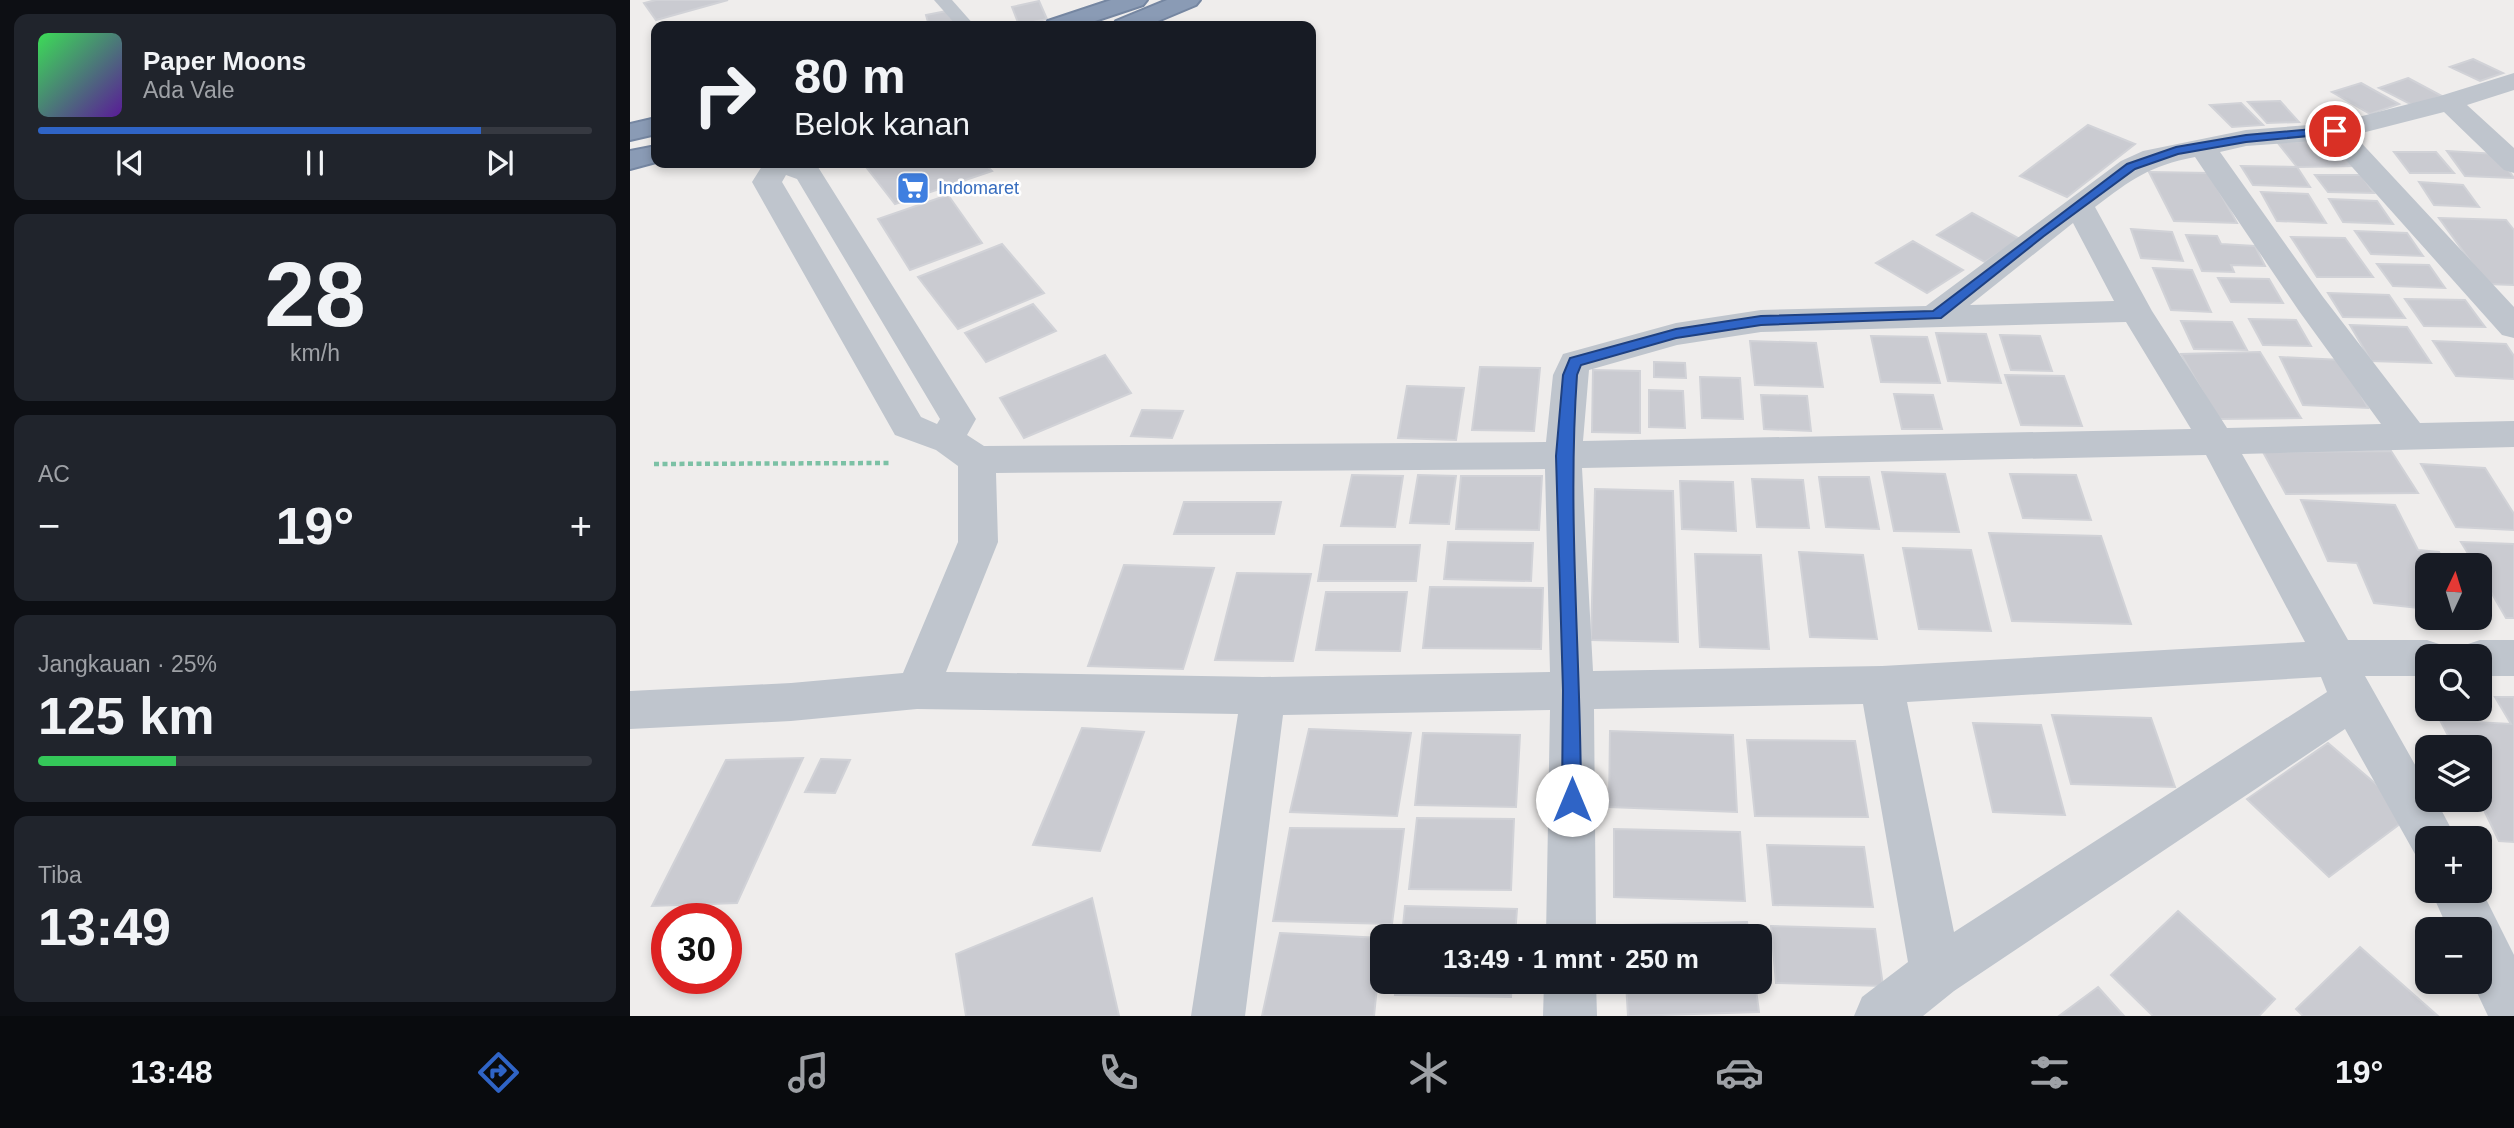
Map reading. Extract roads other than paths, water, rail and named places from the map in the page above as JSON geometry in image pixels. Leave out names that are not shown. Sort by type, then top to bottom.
[{"type":"highway","points":[[1073,21],[1135,0]]},
{"type":"highway","points":[[1137,21],[1188,0]]},
{"type":"highway","points":[[630,132],[651,128]]},
{"type":"highway","points":[[630,160],[651,155]]},
{"type":"street","points":[[1936,315],[2131,167],[2153,157],[2246,138],[2335,131],[2449,102],[2514,81]]},
{"type":"street","points":[[2449,102],[2514,164]]},
{"type":"street","points":[[2335,131],[2514,327]]},
{"type":"street","points":[[2202,146],[2311,304],[2410,437]]},
{"type":"street","points":[[775,168],[766,182],[908,426],[962,449],[1563,456],[2218,443],[2514,434]]},
{"type":"street","points":[[793,168],[808,173],[958,419],[978,542],[917,690]]},
{"type":"street","points":[[2079,205],[2136,312],[2218,443],[2425,826]]},
{"type":"street","points":[[1571,924],[1572,690],[1563,456],[1570,375],[1575,362],[1588,355],[1676,334],[1761,321],[2136,312]]},
{"type":"street","points":[[2492,658],[2514,658]]},
{"type":"street","points":[[630,710],[790,702],[917,690],[1263,696],[2344,679],[2415,661]]},
{"type":"street","points":[[1881,1016],[1936,973],[2344,679]]},
{"type":"street","points":[[1882,685],[1936,973]]},
{"type":"street","points":[[1218,1016],[1263,696]]},
{"type":"street","points":[[2492,976],[2503,1008]]},
{"type":"street","points":[[1570,994],[1570,1016]]},
{"type":"lane","points":[[943,0],[962,21]]},
{"type":"place","name":"Indomaret","points":[[913,188]]}]
